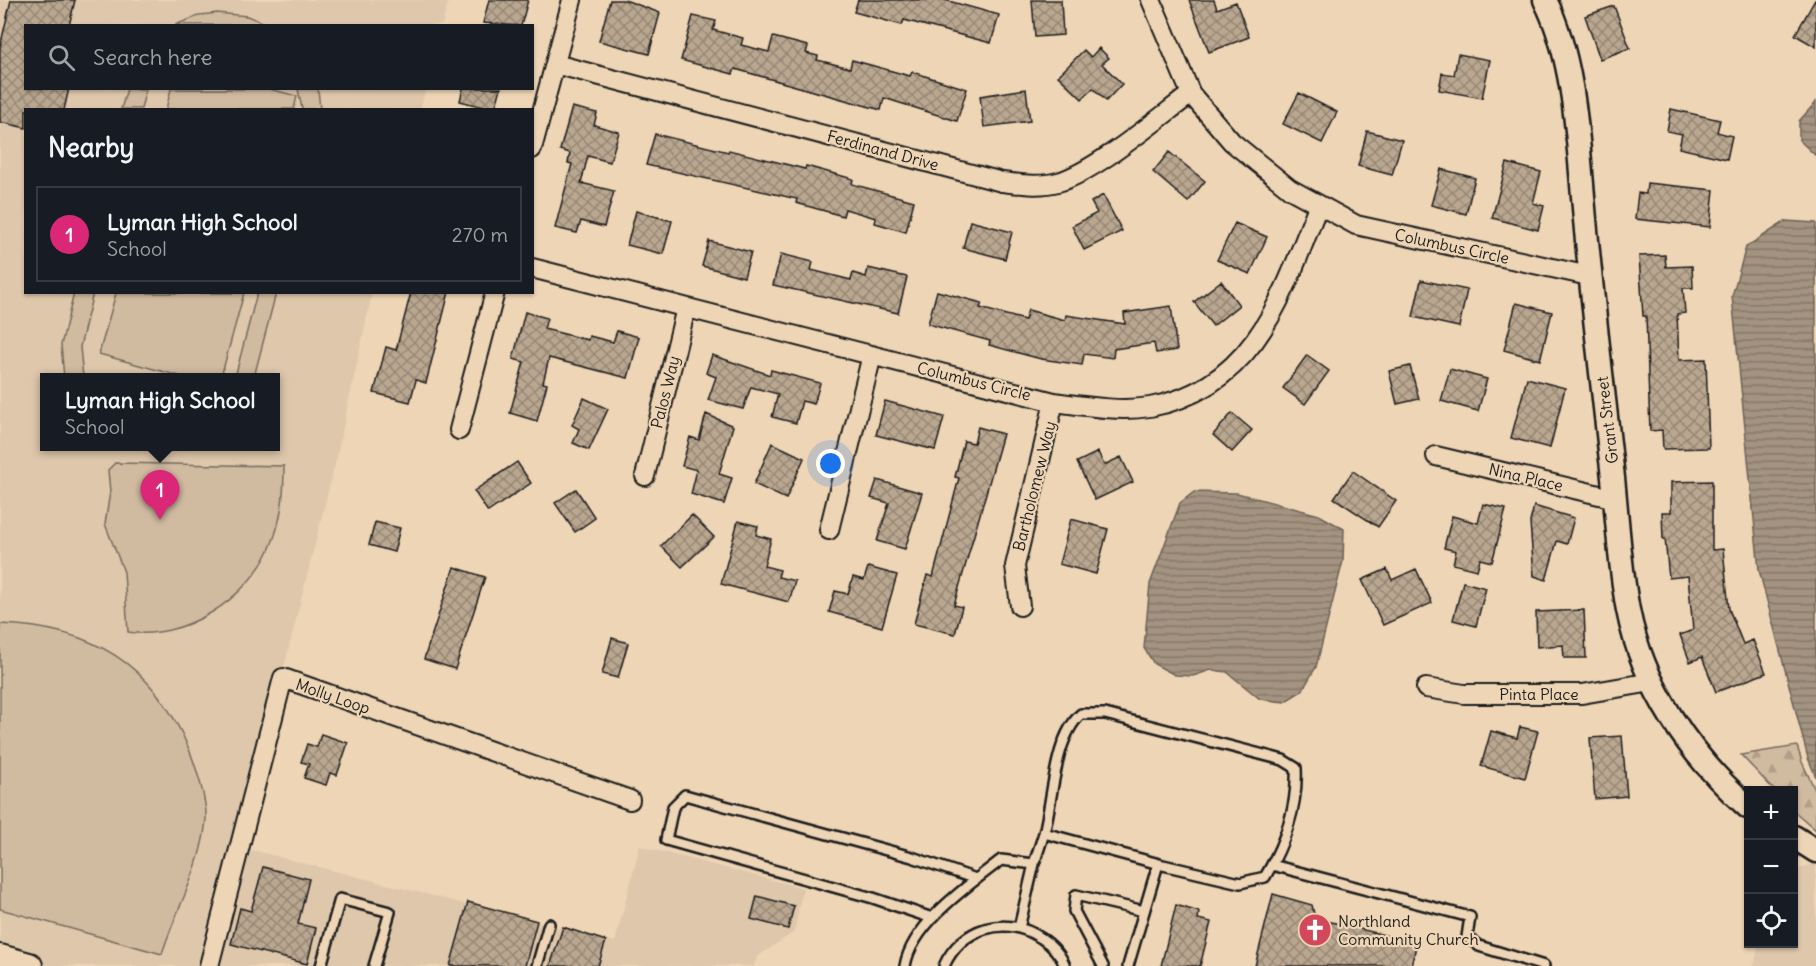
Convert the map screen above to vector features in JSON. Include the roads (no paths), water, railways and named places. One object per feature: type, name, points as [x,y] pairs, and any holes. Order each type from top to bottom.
[{"type":"main road","points":[[0,958],[29,966]]},
{"type":"street","points":[[534,142],[572,0]]},
{"type":"street","name":"Columbus Circle","points":[[1151,0],[1191,94],[1232,142],[1264,170],[1318,206],[1356,225],[1589,276]]},
{"type":"street","name":"Grant Street","points":[[1545,0],[1555,20],[1569,82],[1579,152],[1589,276],[1628,610],[1652,682],[1680,731],[1707,767],[1744,802]]},
{"type":"street","name":"Ferdinand Drive","points":[[555,64],[1002,182],[1028,185],[1058,182],[1087,169],[1191,94]]},
{"type":"street","name":"Columbus Circle","points":[[534,269],[1054,402],[1099,408],[1149,407],[1180,399],[1211,382],[1242,357],[1266,328],[1284,292],[1318,206]]},
{"type":"street","points":[[459,430],[494,294]]},
{"type":"street","name":"Palos Way","points":[[645,476],[686,308]]},
{"type":"street","points":[[829,530],[872,356]]},
{"type":"street","name":"Bartholomew Way","points":[[1020,606],[1015,566],[1054,402]]},
{"type":"street","name":"Nina Place","points":[[1436,456],[1616,499]]},
{"type":"street","name":"Molly Loop","points":[[209,966],[283,678],[630,800]]},
{"type":"street","name":"Pinta Place","points":[[1425,688],[1464,694],[1581,694],[1652,682]]},
{"type":"street","points":[[1798,840],[1816,851]]},
{"type":"lane","points":[[1019,928],[1044,833],[1060,755],[1071,723],[1081,714],[1105,714],[1283,760],[1296,768],[1297,787],[1286,831],[1265,877],[1240,883],[1158,864],[1044,833]]},
{"type":"lane","points":[[932,918],[873,898],[666,840],[673,807],[685,795],[912,857],[976,879]]},
{"type":"lane","points":[[905,966],[910,948],[932,918],[976,879],[1001,860],[1034,864]]},
{"type":"lane","points":[[1128,966],[1158,864]]},
{"type":"lane","points":[[1272,865],[1470,917],[1467,937],[1479,946],[1544,966]]},
{"type":"lane","points":[[1103,966],[1099,953],[1074,911],[1076,895],[1144,911]]},
{"type":"lane","points":[[321,966],[340,898],[390,912],[374,966]]},
{"type":"lane","points":[[537,966],[549,924]]},
{"type":"lane","points":[[944,966],[950,953],[965,937],[986,927],[1008,925],[1030,930],[1050,943],[1065,966]]},
{"type":"place","name":"Lyman High School","points":[[160,520]]},
{"type":"place","name":"Northland Community Church","points":[[1315,930]]}]
